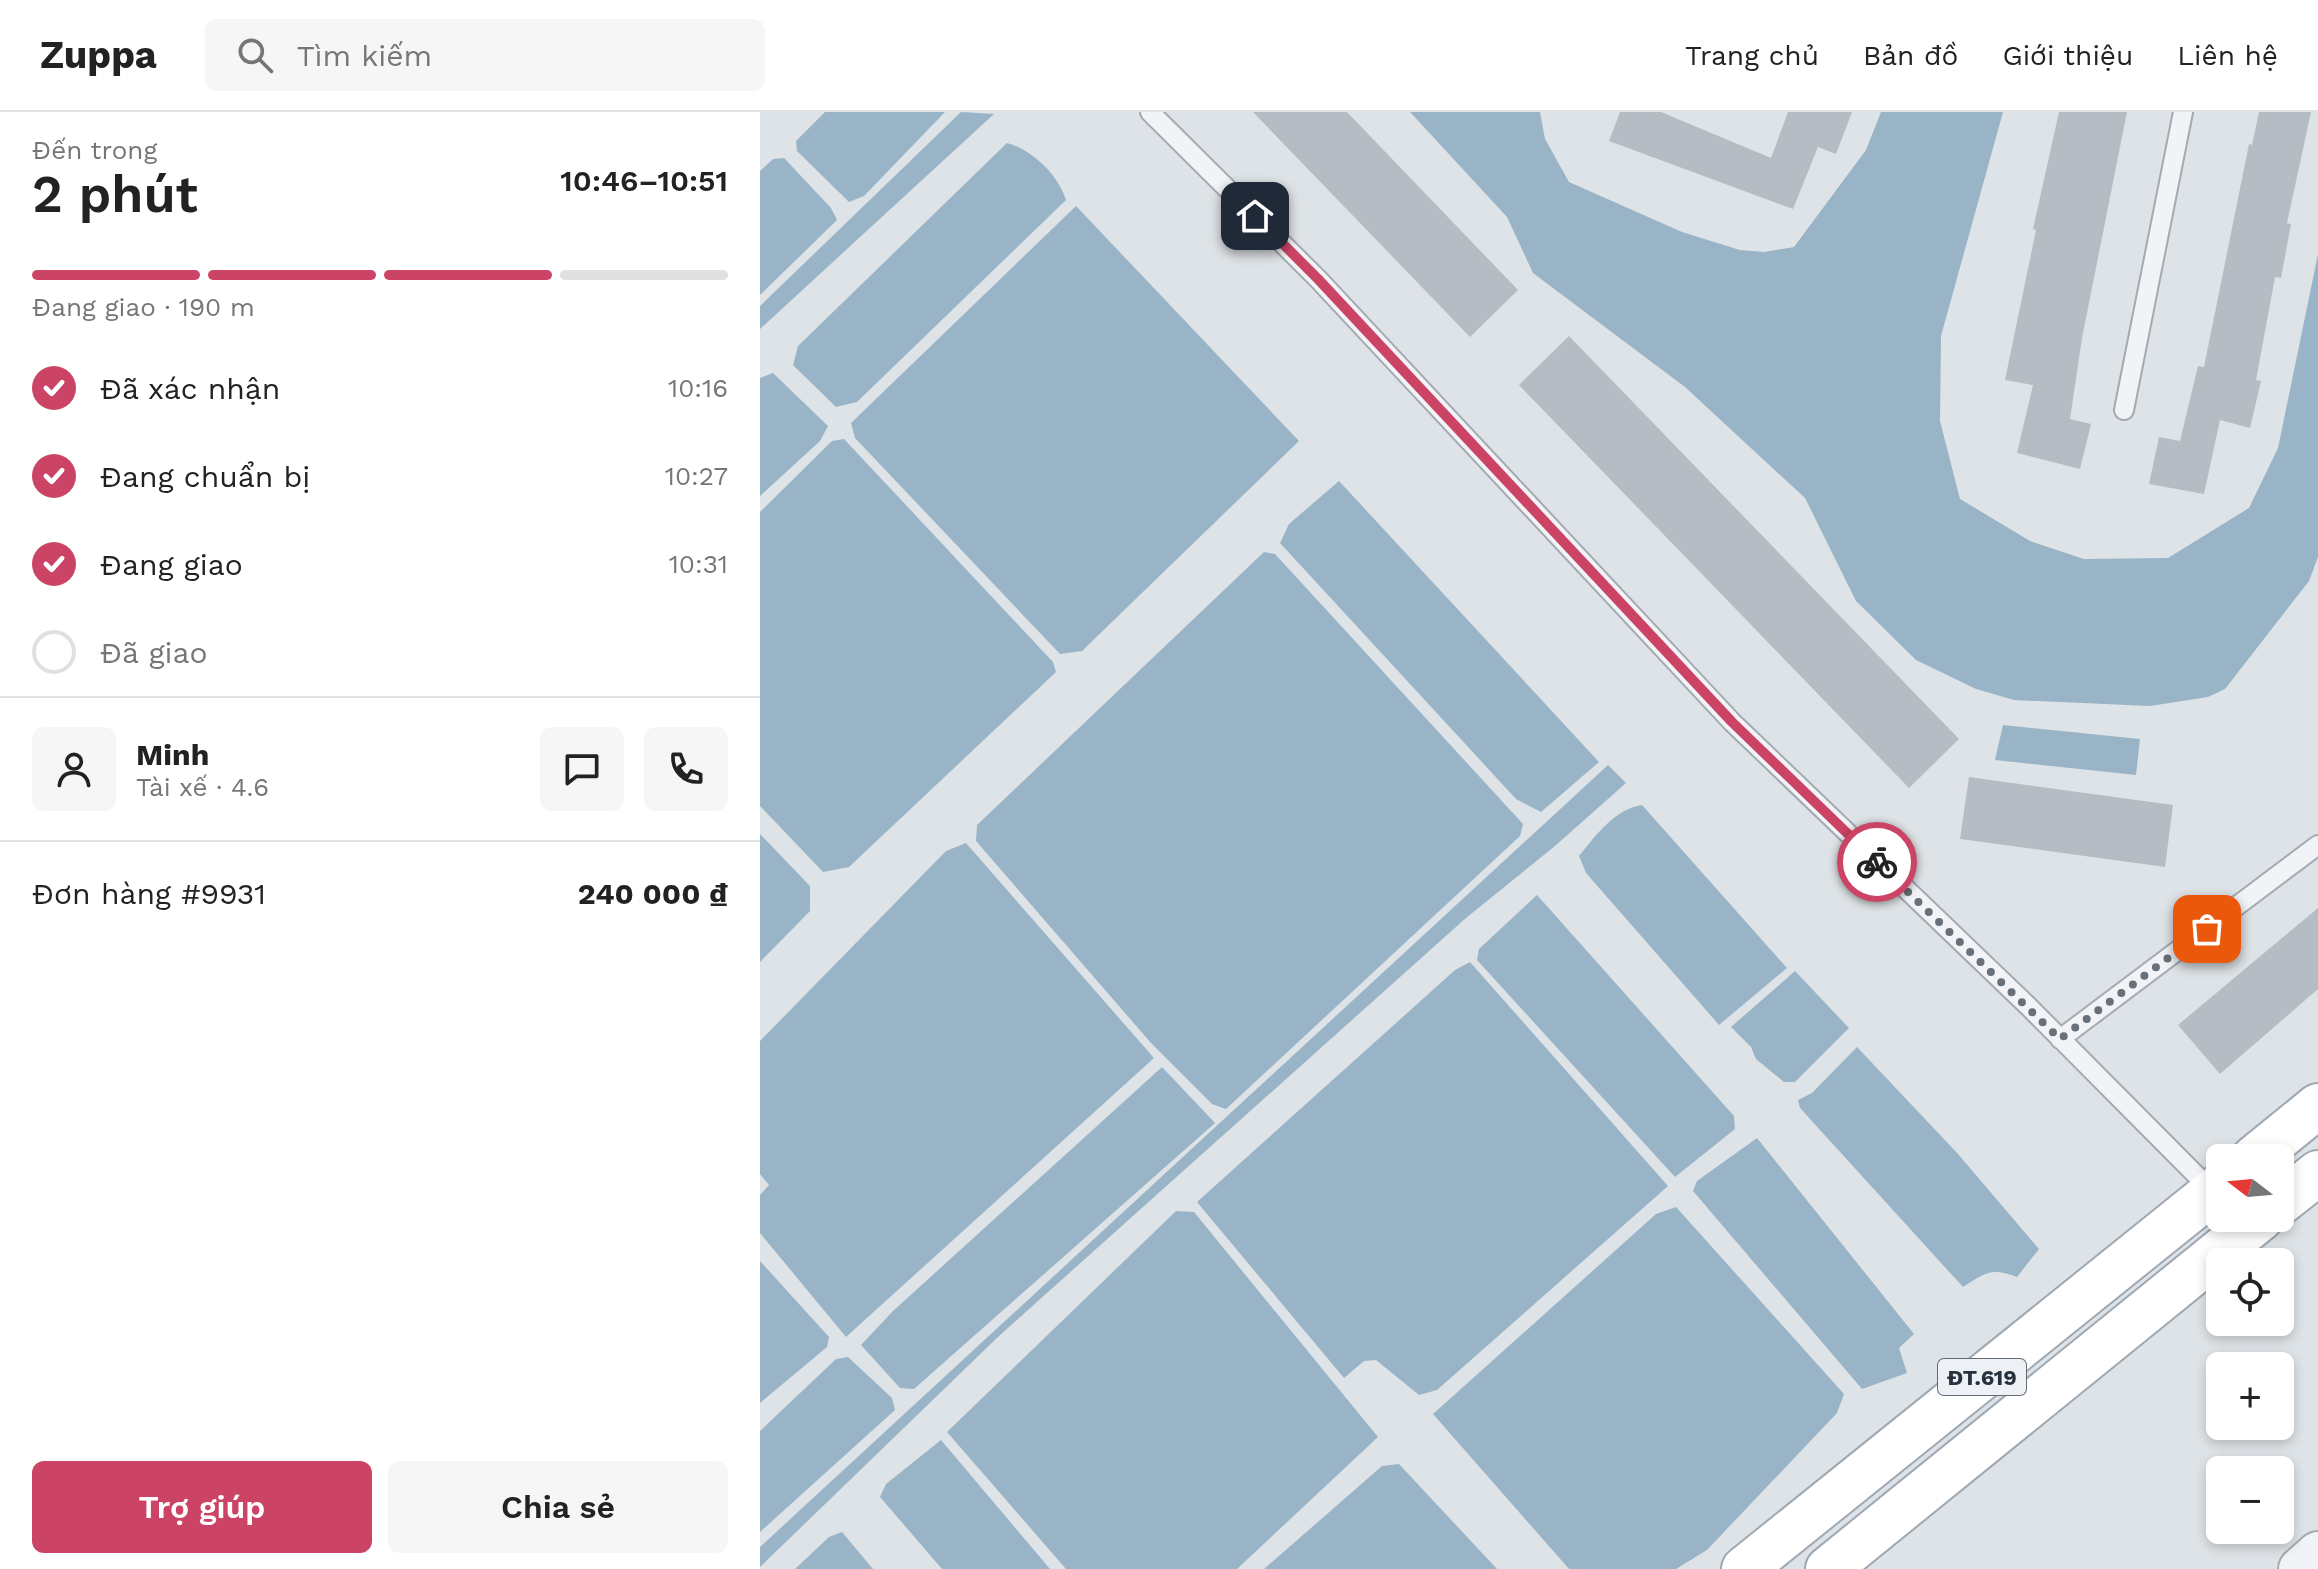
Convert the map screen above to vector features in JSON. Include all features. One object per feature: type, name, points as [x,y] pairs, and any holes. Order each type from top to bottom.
[{"type":"main road","points":[[2271,1144],[2318,1106]]},
{"type":"main road","points":[[2294,1192],[2318,1173]]},
{"type":"main road","name":"ĐT.619","points":[[1744,1569],[2206,1197]]},
{"type":"main road","name":"ĐT.619","points":[[1828,1569],[2244,1232]]},
{"type":"street","points":[[2300,1569],[2318,1553]]},
{"type":"lane","points":[[1150,112],[1318,279],[1732,722],[2206,1179]]},
{"type":"lane","points":[[2124,410],[2183,112]]},
{"type":"lane","points":[[2060,1039],[2318,845]]},
{"type":"water","points":[[825,112],[945,112],[864,196],[849,202],[797,151],[796,141]]},
{"type":"water","points":[[961,112],[994,114],[760,329],[760,306]]},
{"type":"water","points":[[1410,112],[1540,112],[1545,139],[1569,182],[1682,232],[1740,250],[1764,252],[1794,247],[1866,150],[1881,112],[2003,112],[1941,336],[1940,421],[1960,499],[2030,541],[2084,559],[2168,558],[2249,508],[2278,448],[2318,254],[2318,557],[2309,581],[2225,689],[2208,697],[2150,706],[2014,700],[1976,689],[1916,660],[1856,601],[1805,498],[1685,387],[1533,273],[1507,217]]},
{"type":"water","points":[[1007,143],[1035,157],[1051,173],[1066,200],[857,402],[836,407],[793,365],[798,346]]},
{"type":"water","points":[[784,158],[831,208],[837,220],[760,295],[760,171],[773,159]]},
{"type":"water","points":[[1076,206],[1299,441],[1082,651],[1060,654],[855,438],[851,423]]},
{"type":"water","points":[[773,373],[828,426],[820,441],[760,496],[760,378]]},
{"type":"water","points":[[844,439],[1053,662],[1056,672],[849,867],[823,872],[760,806],[760,512],[832,441]]},
{"type":"water","points":[[1339,481],[1599,762],[1541,812],[1516,799],[1280,543],[1289,524]]},
{"type":"water","points":[[1264,552],[1275,554],[1523,824],[1520,836],[1226,1109],[1212,1104],[1151,1043],[976,841],[977,825]]},
{"type":"water","points":[[2003,725],[2140,739],[2136,775],[1995,760]]},
{"type":"water","points":[[1608,765],[1626,783],[1466,918],[1000,1335],[760,1567],[760,1547]]},
{"type":"water","points":[[1642,805],[1787,968],[1719,1025],[1586,873],[1579,856],[1614,818]]},
{"type":"water","points":[[760,834],[810,886],[810,911],[760,962]]},
{"type":"water","points":[[966,843],[1154,1058],[846,1337],[760,1233],[760,1195],[769,1185],[760,1174],[760,1041],[946,851]]},
{"type":"water","points":[[1537,895],[1734,1116],[1735,1129],[1675,1177],[1477,960],[1479,949]]},
{"type":"water","points":[[1470,962],[1668,1186],[1437,1390],[1419,1395],[1376,1360],[1364,1361],[1344,1378],[1197,1202],[1455,970]]},
{"type":"water","points":[[1795,971],[1849,1028],[1795,1082],[1784,1082],[1756,1059],[1751,1047],[1731,1027]]},
{"type":"water","points":[[1857,1047],[1958,1154],[2039,1249],[2017,1277],[2001,1272],[1988,1273],[1963,1287],[1800,1108],[1798,1100],[1812,1093]]},
{"type":"water","points":[[1162,1067],[1215,1123],[914,1389],[900,1388],[861,1345],[893,1311]]},
{"type":"water","points":[[1757,1138],[1914,1334],[1899,1348],[1907,1373],[1862,1389],[1693,1191],[1697,1181]]},
{"type":"water","points":[[1676,1207],[1844,1394],[1837,1413],[1707,1550],[1676,1569],[1569,1569],[1433,1414],[1656,1214]]},
{"type":"water","points":[[1176,1211],[1194,1212],[1378,1437],[1237,1569],[1066,1569],[947,1432]]},
{"type":"water","points":[[760,1261],[829,1337],[827,1347],[760,1403]]},
{"type":"water","points":[[848,1357],[892,1398],[895,1410],[760,1532],[760,1431],[836,1359]]},
{"type":"water","points":[[941,1440],[1050,1569],[942,1569],[880,1497],[886,1484]]},
{"type":"water","points":[[1399,1464],[1497,1569],[1264,1569],[1382,1466]]},
{"type":"water","points":[[842,1532],[873,1569],[795,1569],[829,1537]]},
{"type":"building","points":[[1253,112],[1347,112],[1518,290],[1470,337]]},
{"type":"building","points":[[1620,112],[1661,112],[1771,158],[1788,112],[1852,112],[1836,154],[1818,147],[1793,209],[1609,141]]},
{"type":"building","points":[[2059,112],[2127,112],[2082,338],[2070,419],[2091,424],[2080,469],[2017,453],[2033,385],[2005,380]]},
{"type":"building","points":[[2259,112],[2311,112],[2287,223],[2291,224],[2281,278],[2275,277],[2256,380],[2261,381],[2250,428],[2220,420],[2204,494],[2149,484],[2159,437],[2180,441],[2198,366],[2204,367],[2249,144],[2252,145]]},
{"type":"building","points":[[1569,336],[1959,739],[1909,788],[1519,385]]},
{"type":"building","points":[[1969,777],[2173,805],[2165,867],[1960,839]]},
{"type":"building","points":[[2318,908],[2318,989],[2220,1074],[2178,1025]]},
{"type":"way so far","points":[[1877,862],[2060,1039],[2207,929]]},
{"type":"route","points":[[1255,216],[1318,279],[1732,722],[1877,862]]}]
